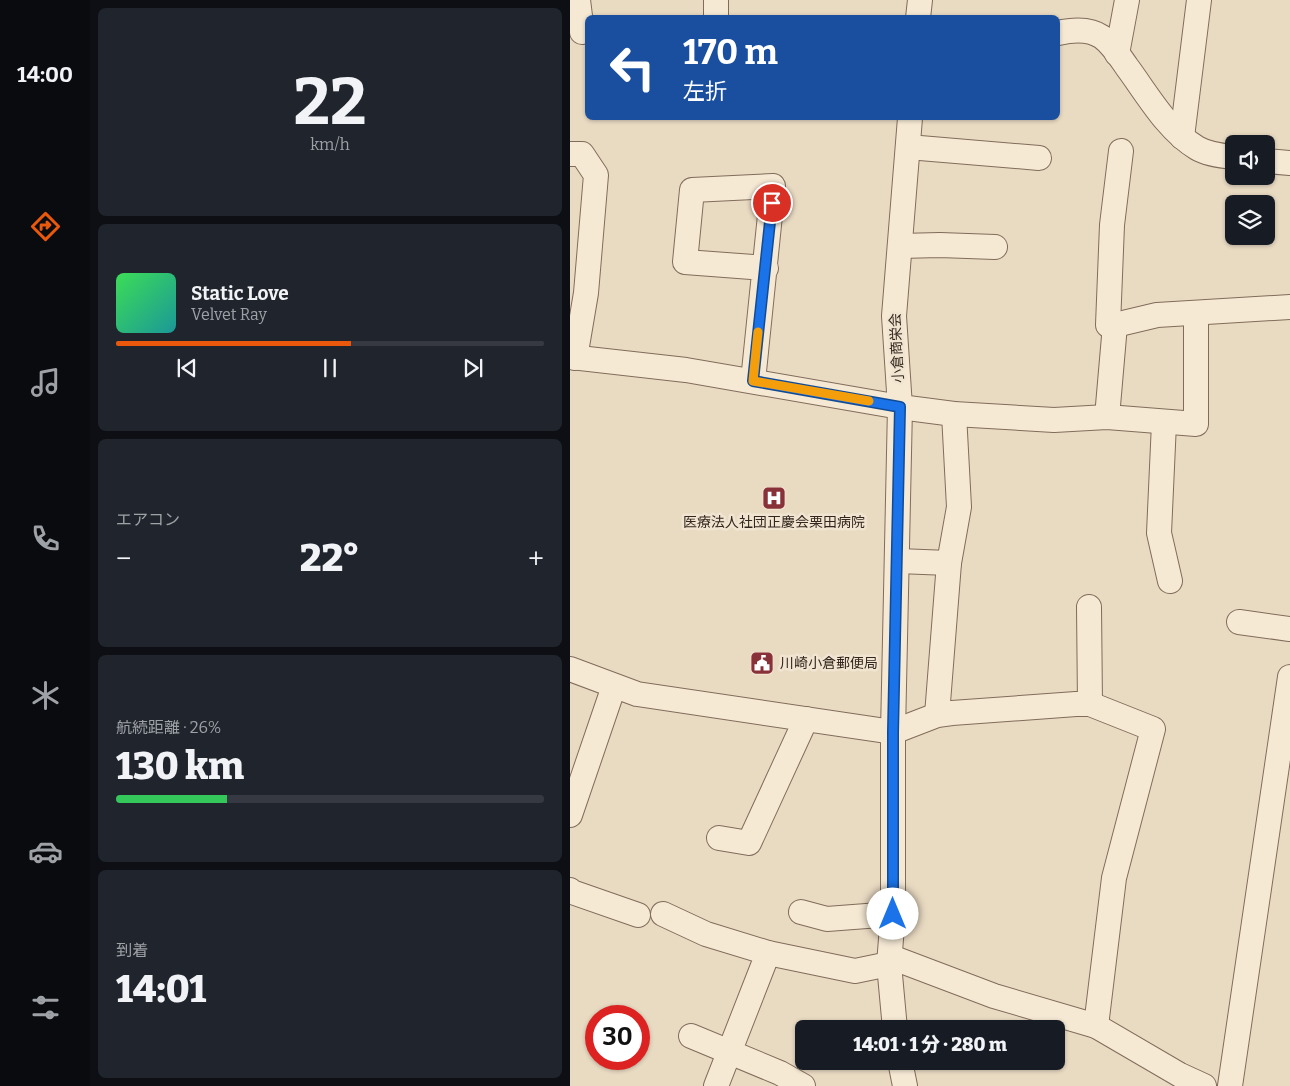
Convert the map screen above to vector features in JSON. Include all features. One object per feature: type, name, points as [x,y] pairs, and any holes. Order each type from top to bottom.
[{"type":"street","points":[[578,0],[580,32]]},
{"type":"street","points":[[716,0],[716,15]]},
{"type":"street","points":[[918,15],[920,0]]},
{"type":"street","points":[[1117,54],[1127,0]]},
{"type":"street","points":[[1182,137],[1199,0]]},
{"type":"street","points":[[1060,33],[1077,29],[1101,36],[1117,54],[1166,120],[1182,137],[1198,149],[1225,156]]},
{"type":"street","name":"小倉商栄会","points":[[894,1020],[890,960],[893,914],[893,732],[900,407],[894,316],[910,120]]},
{"type":"street","points":[[908,147],[1038,158]]},
{"type":"street","points":[[1121,151],[1112,225],[1108,325],[1157,315],[1290,307]]},
{"type":"street","points":[[570,154],[582,154],[596,175],[586,293],[573,358],[686,370],[900,407],[954,414],[1054,420],[1107,417],[1164,423],[1196,424],[1196,313]]},
{"type":"street","points":[[1275,162],[1290,163]]},
{"type":"street","points":[[753,381],[766,268],[773,186],[692,190],[685,262],[766,268]]},
{"type":"street","points":[[900,246],[995,247]]},
{"type":"street","points":[[1107,417],[1115,325]]},
{"type":"street","points":[[937,715],[950,564],[959,507],[954,414]]},
{"type":"street","points":[[1164,423],[1159,533],[1170,581]]},
{"type":"street","points":[[898,561],[950,564]]},
{"type":"street","points":[[1089,608],[1090,704]]},
{"type":"street","points":[[1239,622],[1290,629]]},
{"type":"street","points":[[570,669],[637,694],[893,732],[937,715],[1067,704],[1090,704],[1153,729],[1114,878],[1096,1026]]},
{"type":"street","points":[[1230,1086],[1290,676]]},
{"type":"street","points":[[570,815],[614,686]]},
{"type":"street","points":[[719,838],[749,843],[806,719]]},
{"type":"street","points":[[570,890],[638,915]]},
{"type":"street","points":[[801,912],[827,919],[893,914]]},
{"type":"street","points":[[663,914],[706,934],[768,953],[855,971],[890,960],[994,996],[1096,1026],[1180,1075],[1204,1086]]},
{"type":"street","points":[[716,1086],[768,953]]},
{"type":"street","points":[[691,1036],[780,1073],[803,1086]]},
{"type":"street","points":[[902,1070],[905,1086]]},
{"type":"slow traffic","points":[[758,332],[753,381],[869,401]]},
{"type":"place","name":"医療法人社団正慶会栗田病院","points":[[774,498]]},
{"type":"place","name":"川崎小倉郵便局","points":[[762,663]]},
{"type":"route","points":[[772,203],[753,381],[900,407],[893,732],[893,914]]}]
